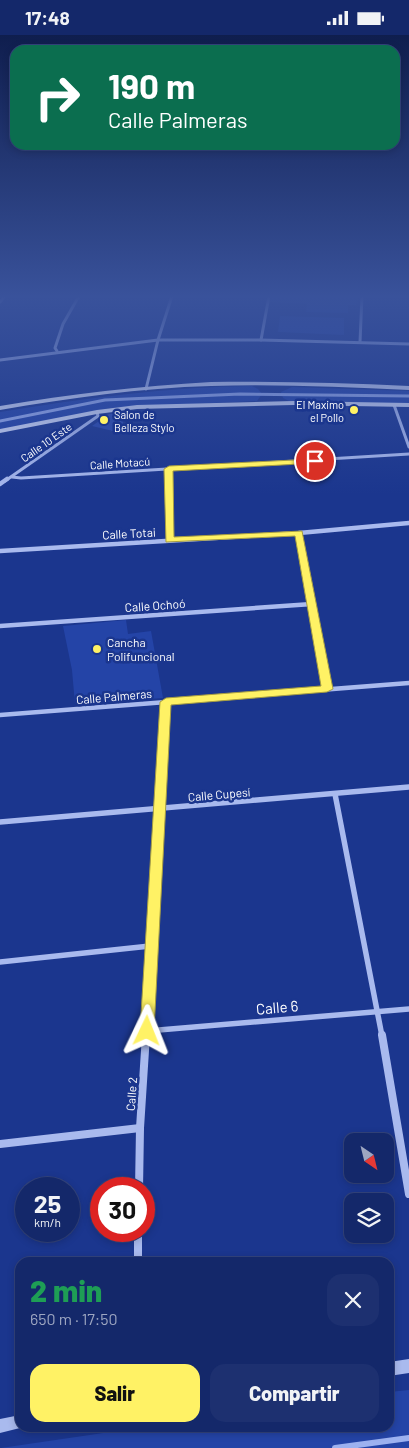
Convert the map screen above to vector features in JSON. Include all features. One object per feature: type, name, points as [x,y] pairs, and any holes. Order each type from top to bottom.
[{"type":"main road","points":[[256,385],[269,393],[258,403]]},
{"type":"main road","points":[[0,408],[146,389],[256,385],[409,388]]},
{"type":"main road","points":[[291,402],[280,391],[296,385],[332,385]]},
{"type":"main road","points":[[0,431],[96,411],[139,407],[291,402],[409,405]]},
{"type":"street","points":[[146,389],[153,362]]},
{"type":"street","points":[[394,405],[409,447]]},
{"type":"street","name":"Calle 10 Este","points":[[0,484],[98,416],[96,411]]},
{"type":"street","name":"Calle Motacú","points":[[12,477],[21,478],[409,454]]},
{"type":"street","points":[[169,469],[170,541]]},
{"type":"street","name":"Calle Totai","points":[[0,551],[299,533],[409,523]]},
{"type":"street","points":[[299,533],[327,689]]},
{"type":"street","name":"Calle Ochoó","points":[[0,626],[312,604]]},
{"type":"street","name":"Calle Palmeras","points":[[0,715],[409,683]]},
{"type":"street","name":"Calle 2","points":[[139,1177],[140,1127],[147,1031],[150,946],[166,702]]},
{"type":"street","name":"Calle Cupesí","points":[[0,822],[409,787]]},
{"type":"street","points":[[335,794],[378,1012],[409,1194]]},
{"type":"street","points":[[0,961],[150,946]]},
{"type":"street","name":"Calle 6","points":[[147,1031],[409,1009]]},
{"type":"street","points":[[0,1144],[140,1127]]},
{"type":"street","points":[[138,1242],[138,1257]]},
{"type":"street","points":[[394,1368],[409,1366]]},
{"type":"street","points":[[0,1425],[15,1424]]},
{"type":"shaded area","points":[[252,386],[262,394],[257,401],[110,408],[0,430],[0,412],[126,394]]},
{"type":"shaded area","points":[[292,387],[409,391],[409,407],[289,401],[283,398],[281,392]]},
{"type":"shaded area","points":[[126,620],[128,634],[151,631],[163,698],[75,704],[72,670],[63,626]]},
{"type":"shaded area","points":[[409,1390],[409,1448],[1,1448],[110,1432],[394,1432],[394,1392]]},
{"type":"building","points":[[124,413],[123,424],[113,431],[92,426],[109,414]]},
{"type":"waterway","points":[[0,421],[105,400],[240,394],[409,396]]},
{"type":"waterway","points":[[335,1448],[409,1438]]},
{"type":"place","name":"El Maximo el Pollo","points":[[354,410]]},
{"type":"place","name":"Salon de Belleza Stylo","points":[[104,420]]},
{"type":"place","name":"Cancha Polifuncional","points":[[97,649]]},
{"type":"route","points":[[147,1031],[150,946],[166,702],[327,689],[299,533],[170,541],[169,469],[315,461]]}]
